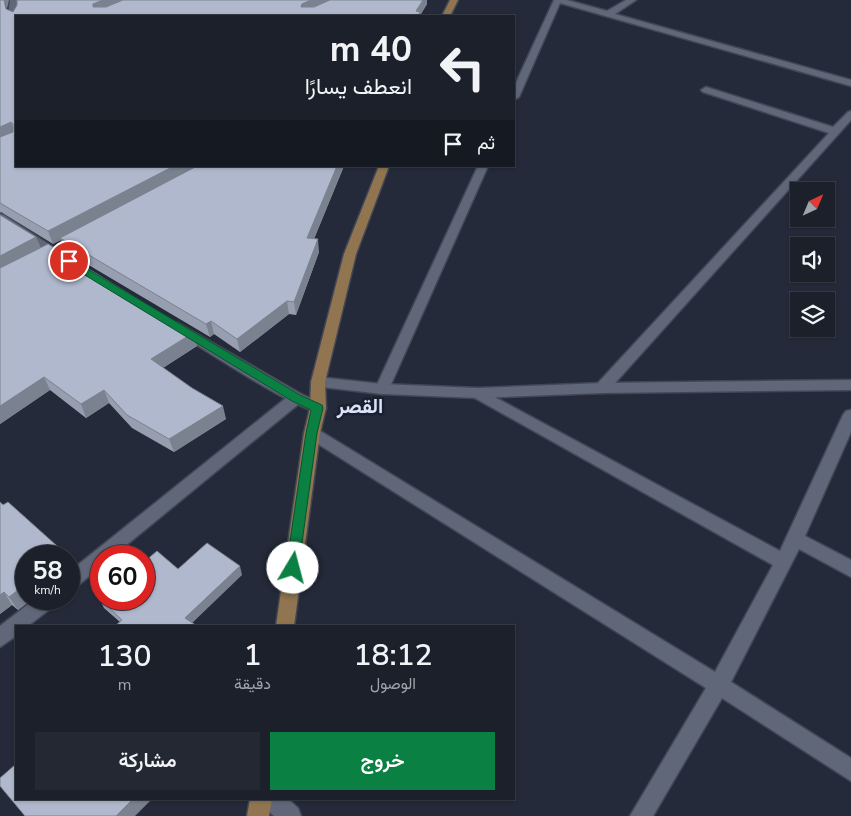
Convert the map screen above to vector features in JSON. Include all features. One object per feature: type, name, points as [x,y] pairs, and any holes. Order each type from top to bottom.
[{"type":"main road","points":[[446,15],[454,0]]},
{"type":"main road","points":[[285,625],[312,433],[318,408],[318,382],[350,254],[384,167]]},
{"type":"main road","points":[[258,816],[261,800]]},
{"type":"street","points":[[14,0],[13,10],[15,16]]},
{"type":"street","points":[[515,95],[558,0],[851,83]]},
{"type":"street","points":[[608,14],[632,0]]},
{"type":"street","points":[[706,90],[834,132]]},
{"type":"street","points":[[602,388],[851,114]]},
{"type":"street","points":[[382,389],[483,167]]},
{"type":"street","points":[[0,217],[69,261]]},
{"type":"street","points":[[26,265],[86,233]]},
{"type":"street","points":[[170,322],[296,398],[318,408]]},
{"type":"street","points":[[318,382],[382,389],[478,394],[602,388],[851,385]]},
{"type":"street","points":[[478,394],[784,562]]},
{"type":"street","points":[[80,573],[296,398]]},
{"type":"street","points":[[641,816],[718,685],[784,562],[851,415]]},
{"type":"street","points":[[312,433],[718,685],[851,770]]},
{"type":"street","points":[[795,539],[851,569]]},
{"type":"street","points":[[16,625],[34,610]]},
{"type":"street","points":[[0,638],[15,626]]},
{"type":"street","points":[[273,800],[290,816]]},
{"type":"building","points":[[0,0],[4,0],[6,9],[13,12],[17,5],[17,0],[103,0],[93,4],[93,7],[106,7],[123,0],[311,0],[302,4],[301,7],[314,7],[330,0],[423,0],[416,11],[420,12],[418,15],[15,15],[15,167],[172,167],[48,231],[0,203],[0,137],[13,132],[13,124],[11,122],[0,127]]},
{"type":"building","points":[[195,167],[337,167],[307,238],[318,239],[294,302],[287,301],[237,339],[211,321],[206,324],[60,238]]},
{"type":"building","points":[[0,215],[36,237],[0,256]]},
{"type":"building","points":[[48,244],[193,333],[151,359],[192,388],[223,406],[169,439],[127,415],[104,390],[81,404],[44,377],[0,406],[0,268]]},
{"type":"building","points":[[0,502],[3,505],[8,502],[56,545],[15,545],[15,592],[9,597],[4,592],[0,595]]},
{"type":"building","points":[[207,543],[240,566],[185,618],[196,625],[116,625],[122,620],[112,610],[155,610],[155,553],[157,551],[178,569]]},
{"type":"building","points":[[15,765],[15,800],[132,800],[116,816],[25,816],[0,786],[0,778]]},
{"type":"district","name":"القصر","points":[[360,406]]},
{"type":"route","points":[[69,261],[296,398],[318,408],[312,433],[293,568]]}]
